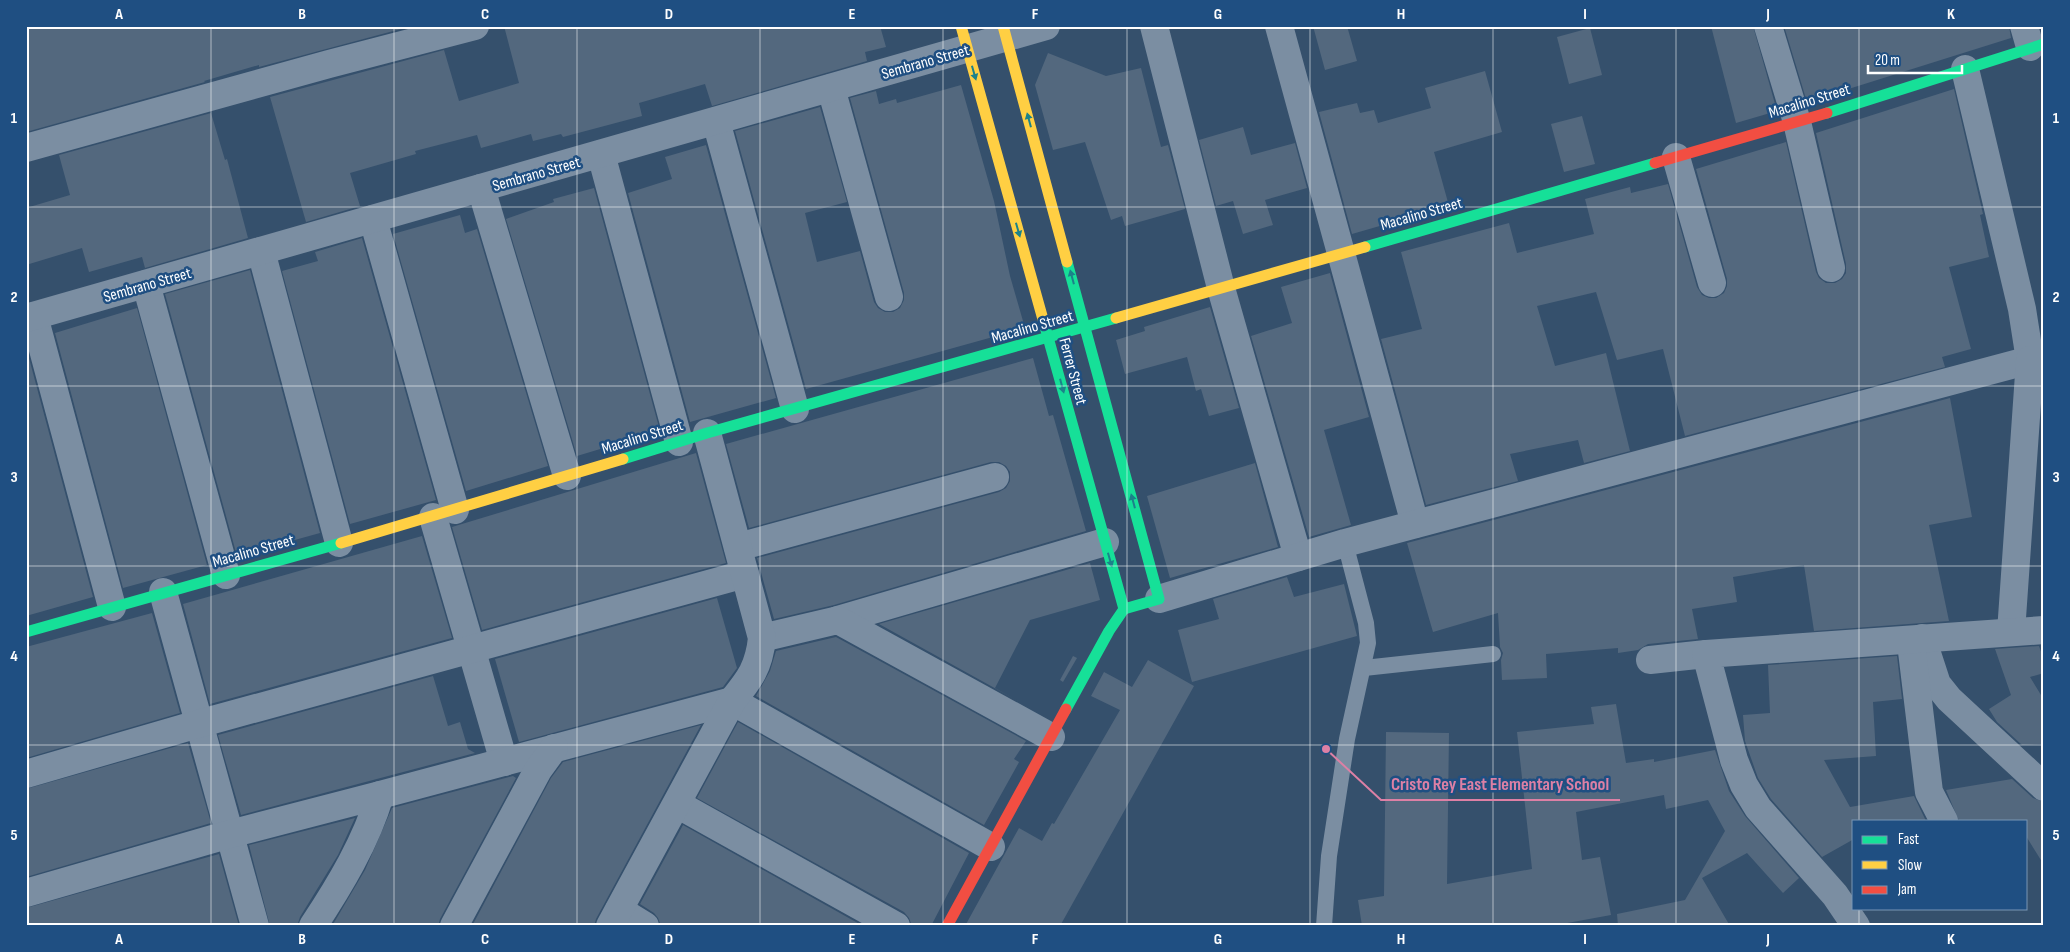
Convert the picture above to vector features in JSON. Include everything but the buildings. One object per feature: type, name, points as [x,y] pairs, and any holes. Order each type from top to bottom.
[{"type":"street","points":[[26,148],[320,66],[475,26]]},
{"type":"street","name":"Sembrano Street","points":[[30,317],[831,88],[965,38],[1046,26]]},
{"type":"street","points":[[1154,26],[1221,288],[1298,557]]},
{"type":"street","points":[[1279,26],[1415,524]]},
{"type":"street","points":[[1768,26],[1796,122],[1831,268]]},
{"type":"street","name":"Ferrer Street","points":[[1005,32],[1159,599]]},
{"type":"street","name":"Ferrer Street","points":[[965,38],[1124,609]]},
{"type":"street","name":"Macalino Street","points":[[26,632],[444,513],[707,433],[1048,338],[1796,122],[1965,70],[2033,39]]},
{"type":"street","points":[[1965,70],[2022,309],[2037,360],[2011,632]]},
{"type":"street","points":[[831,88],[888,297]]},
{"type":"street","points":[[716,121],[795,409]]},
{"type":"street","points":[[601,154],[679,442]]},
{"type":"street","points":[[1676,157],[1712,283]]},
{"type":"street","points":[[481,188],[567,476]]},
{"type":"street","points":[[373,219],[444,513],[471,651],[504,762]]},
{"type":"street","points":[[261,251],[339,543]]},
{"type":"street","points":[[146,284],[226,574]]},
{"type":"street","points":[[30,317],[112,607]]},
{"type":"street","points":[[947,926],[1109,631],[1124,609],[1345,543],[2037,360]]},
{"type":"street","points":[[645,926],[615,918],[732,701],[754,672],[760,659],[762,638],[707,433]]},
{"type":"street","points":[[738,547],[995,477]]},
{"type":"street","points":[[762,638],[838,620],[1105,542]]},
{"type":"street","points":[[26,774],[198,724],[471,651],[745,574]]},
{"type":"street","points":[[163,592],[255,926]]},
{"type":"street","points":[[838,620],[1051,737]]},
{"type":"street","points":[[1650,660],[1706,654],[2044,630]]},
{"type":"street","points":[[1916,639],[1937,684],[1949,699],[2044,787]]},
{"type":"street","points":[[1916,639],[1929,792],[1943,820]]},
{"type":"street","points":[[1706,654],[1734,760],[1744,785],[1758,808],[1835,895],[1856,926]]},
{"type":"street","points":[[26,893],[230,834],[732,701],[991,848]]},
{"type":"street","points":[[454,926],[538,770],[554,748]]},
{"type":"street","points":[[313,926],[336,892],[357,850],[380,795]]},
{"type":"street","points":[[677,804],[896,926]]},
{"type":"lane","points":[[1324,926],[1329,856],[1348,739],[1368,643],[1366,623],[1345,543]]},
{"type":"lane","points":[[1364,668],[1493,654]]},
{"type":"traffic: fast","points":[[1827,113],[2044,44]]},
{"type":"traffic: fast","points":[[1365,247],[1655,163]]},
{"type":"traffic: fast","points":[[1066,709],[1109,631],[1124,609],[1159,599],[1067,262]]},
{"type":"traffic: fast","points":[[623,459],[707,433],[1116,318]]},
{"type":"traffic: fast","points":[[1044,323],[1124,609]]},
{"type":"traffic: fast","points":[[26,632],[341,543]]},
{"type":"traffic: slow","points":[[961,26],[1044,323]]},
{"type":"traffic: slow","points":[[1003,26],[1067,262]]},
{"type":"traffic: slow","points":[[1116,318],[1365,247]]},
{"type":"traffic: slow","points":[[341,543],[623,459]]},
{"type":"traffic: jam","points":[[1655,163],[1827,113]]},
{"type":"traffic: jam","points":[[947,926],[1066,709]]},
{"type":"place","name":"Cristo Rey East Elementary School","points":[[1326,749]]}]
